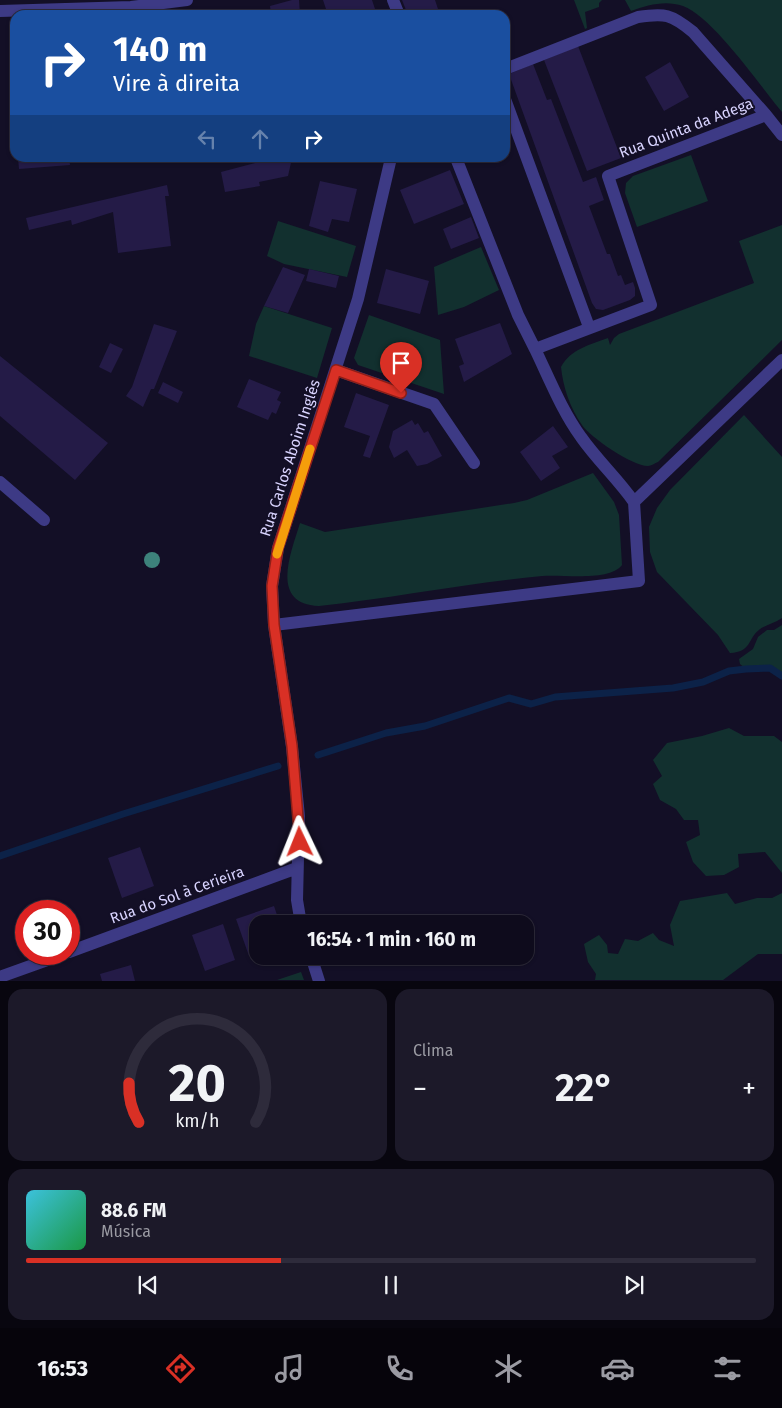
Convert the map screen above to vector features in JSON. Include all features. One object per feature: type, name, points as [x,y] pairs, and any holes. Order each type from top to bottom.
[{"type":"street","points":[[33,10],[131,7],[187,0]]},
{"type":"street","name":"Rua Quinta da Adega","points":[[510,67],[638,17],[661,13],[680,22],[693,32],[782,135]]},
{"type":"street","points":[[510,113],[588,327]]},
{"type":"street","name":"Rua Quinta da Adega","points":[[535,349],[588,327],[651,305],[608,176],[766,115]]},
{"type":"street","name":"Rua Carlos Aboim Inglês","points":[[300,915],[297,900],[299,816],[293,755],[274,625],[272,586],[278,548],[358,299],[390,162]]},
{"type":"street","points":[[274,625],[639,581],[634,502],[620,482],[581,437],[560,401],[518,314],[458,162]]},
{"type":"street","points":[[634,502],[782,360]]},
{"type":"street","points":[[336,370],[434,404],[474,463]]},
{"type":"street","points":[[0,482],[44,520]]},
{"type":"street","name":"Rua do Sol à Cerieira","points":[[80,948],[297,868]]},
{"type":"street","points":[[0,977],[33,965]]},
{"type":"street","points":[[314,965],[319,980]]},
{"type":"green space","points":[[574,0],[602,0],[599,3],[599,7],[585,12],[587,28],[585,29]]},
{"type":"green space","points":[[625,0],[782,0],[782,112],[722,38],[695,13],[683,6],[670,3],[650,5],[631,11]]},
{"type":"green space","points":[[691,155],[708,201],[637,227],[625,193],[626,183],[633,176]]},
{"type":"green space","points":[[278,221],[356,246],[347,277],[284,264],[267,256]]},
{"type":"green space","points":[[782,225],[782,340],[658,462],[652,465],[641,465],[622,456],[586,430],[574,412],[565,390],[561,367],[565,361],[575,352],[587,346],[608,338],[610,345],[619,334],[754,283],[739,241]]},
{"type":"green space","points":[[481,247],[499,290],[464,307],[438,315],[434,267]]},
{"type":"green space","points":[[264,306],[332,328],[317,378],[249,356],[256,324]]},
{"type":"green space","points":[[369,315],[440,340],[444,394],[358,365],[354,358]]},
{"type":"green space","points":[[744,415],[782,457],[782,618],[760,629],[746,648],[730,653],[718,635],[657,572],[650,552],[649,527],[657,508],[670,490]]},
{"type":"green space","points":[[593,473],[614,502],[619,515],[622,565],[607,574],[514,579],[319,606],[303,603],[294,596],[289,587],[287,575],[289,562],[300,523],[325,532],[514,503],[527,500]]},
{"type":"green space","points":[[782,625],[782,676],[770,668],[746,669],[740,664],[739,659],[753,649],[758,637],[767,630],[774,630]]},
{"type":"green space","points":[[729,728],[744,736],[774,736],[782,742],[782,873],[765,852],[738,854],[739,867],[724,875],[706,876],[693,862],[686,842],[700,835],[698,820],[684,820],[676,809],[660,800],[653,784],[662,776],[653,760],[667,743]]},
{"type":"green space","points":[[727,893],[735,904],[757,898],[772,898],[782,893],[782,954],[758,954],[723,980],[595,980],[596,974],[588,962],[584,944],[599,935],[607,945],[608,953],[618,954],[625,939],[638,941],[653,933],[659,940],[674,946],[670,925],[680,901]]},
{"type":"green space","points":[[301,972],[304,980],[277,980]]},
{"type":"building","points":[[299,0],[300,10],[271,10],[270,6]]},
{"type":"building","points":[[323,0],[372,0],[375,10],[326,10]]},
{"type":"building","points":[[402,0],[435,0],[438,10],[406,10]]},
{"type":"building","points":[[578,46],[621,158],[587,171],[544,60]]},
{"type":"building","points":[[670,62],[689,97],[664,111],[645,77]]},
{"type":"building","points":[[533,64],[547,100],[551,99],[583,182],[596,177],[604,200],[589,206],[607,254],[610,254],[618,276],[621,275],[625,285],[633,282],[635,296],[630,300],[603,310],[596,309],[592,303],[510,74]]},
{"type":"building","points":[[18,162],[70,162],[70,165],[19,169]]},
{"type":"building","points":[[259,162],[291,162],[288,176],[259,182],[260,186],[225,192],[221,172]]},
{"type":"building","points":[[450,170],[464,204],[414,224],[400,190]]},
{"type":"building","points":[[320,181],[357,189],[349,222],[332,219],[328,232],[309,226]]},
{"type":"building","points":[[167,185],[169,196],[165,196],[171,246],[118,253],[113,212],[72,225],[71,220],[29,230],[26,218]]},
{"type":"building","points":[[471,217],[479,238],[451,249],[443,229]]},
{"type":"building","points":[[283,267],[305,275],[288,313],[264,306]]},
{"type":"building","points":[[309,269],[339,276],[336,288],[306,281]]},
{"type":"building","points":[[386,269],[429,281],[420,314],[377,303]]},
{"type":"building","points":[[500,323],[512,354],[464,382],[459,366],[464,364],[455,339]]},
{"type":"building","points":[[154,324],[177,331],[154,389],[151,389],[143,407],[126,396],[132,387]]},
{"type":"building","points":[[110,343],[123,349],[111,373],[99,367]]},
{"type":"building","points":[[0,356],[108,443],[75,480],[0,416]]},
{"type":"building","points":[[249,379],[281,392],[277,400],[281,402],[276,414],[272,412],[268,420],[237,407]]},
{"type":"building","points":[[163,382],[183,392],[178,403],[158,393]]},
{"type":"building","points":[[356,393],[389,405],[370,458],[363,456],[370,436],[344,427]]},
{"type":"building","points":[[412,420],[415,425],[418,423],[424,433],[428,431],[442,456],[427,464],[417,466],[407,450],[394,458],[389,447],[393,431]]},
{"type":"building","points":[[553,426],[568,447],[552,456],[560,468],[541,481],[520,452]]},
{"type":"building","points":[[140,847],[154,886],[122,898],[108,858]]},
{"type":"building","points":[[274,906],[277,915],[249,915],[249,956],[236,919]]},
{"type":"building","points":[[223,924],[235,960],[205,971],[192,935]]},
{"type":"building","points":[[131,965],[135,981],[102,981],[100,974]]},
{"type":"waterway","points":[[318,755],[386,733],[425,726],[509,698],[531,704],[555,697],[673,688],[703,682],[729,671],[746,669],[770,668],[782,676]]},
{"type":"waterway","points":[[0,856],[123,814],[278,766]]},
{"type":"slow traffic","points":[[277,554],[310,449]]},
{"type":"route","points":[[300,842],[292,746],[274,625],[272,586],[278,548],[336,370],[401,393]]}]
